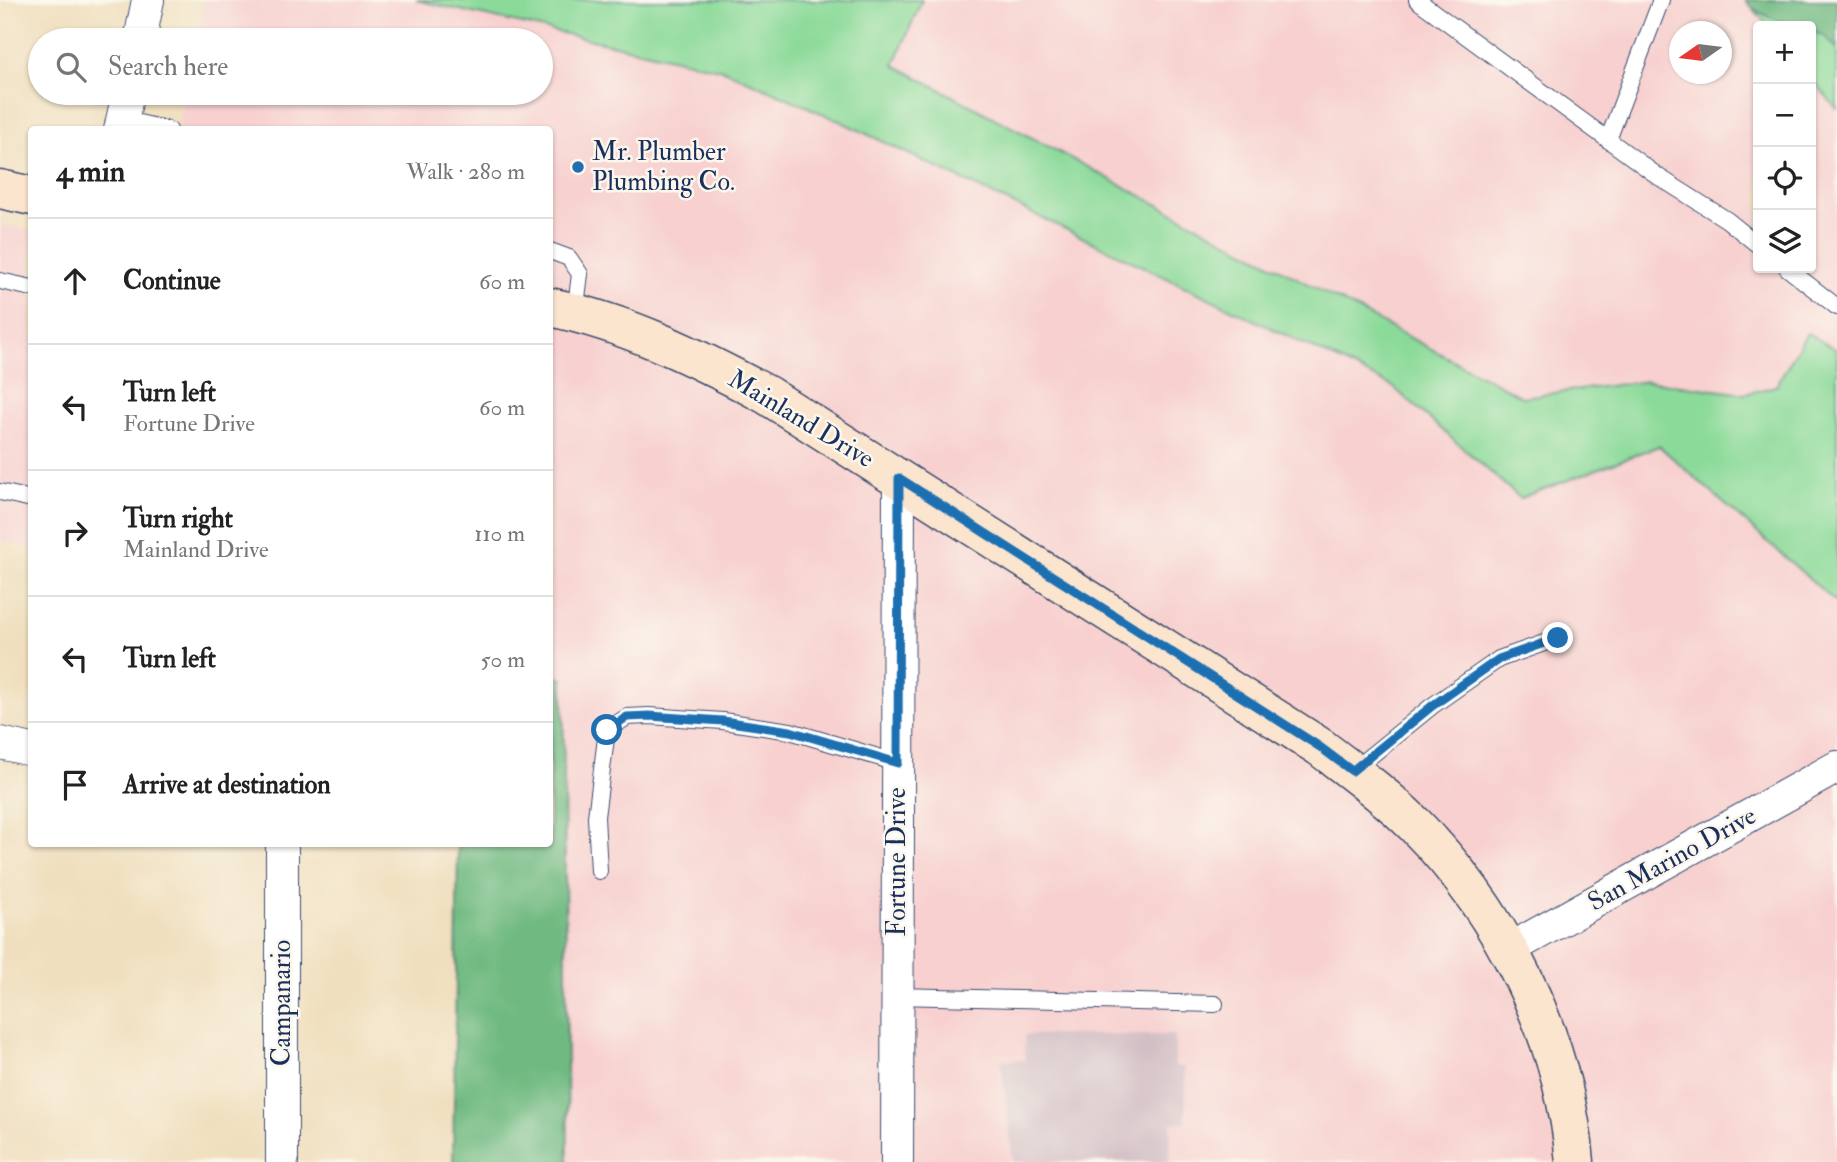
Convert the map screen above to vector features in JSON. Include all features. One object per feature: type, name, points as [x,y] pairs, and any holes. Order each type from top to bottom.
[{"type":"main road","points":[[0,189],[28,195]]},
{"type":"main road","name":"Mainland Drive","points":[[556,309],[629,330],[700,359],[767,395],[1320,747],[1352,771],[1415,825],[1448,862],[1497,930],[1523,978],[1546,1035],[1563,1094],[1575,1162]]},
{"type":"street","points":[[142,28],[148,0]]},
{"type":"street","name":"Fortune Drive","points":[[897,1162],[899,478]]},
{"type":"street","points":[[0,743],[28,749]]},
{"type":"street","name":"San Marino Drive","points":[[1508,950],[1837,767]]},
{"type":"street","name":"Campanario","points":[[282,847],[282,1162]]},
{"type":"lane","points":[[1417,0],[1608,140],[1753,242]]},
{"type":"lane","points":[[1608,140],[1661,0]]},
{"type":"lane","points":[[123,114],[158,126]]},
{"type":"lane","points":[[553,252],[569,258],[580,274],[556,309]]},
{"type":"lane","points":[[1793,273],[1837,307]]},
{"type":"lane","points":[[0,281],[28,287]]},
{"type":"lane","points":[[0,492],[28,498]]},
{"type":"lane","points":[[1352,771],[1432,706],[1499,659],[1558,638]]},
{"type":"lane","points":[[599,870],[596,817],[607,730],[627,717],[723,721],[790,731],[898,763]]},
{"type":"lane","points":[[897,996],[1215,1004]]},
{"type":"shaded area","points":[[205,0],[1837,0],[1837,1162],[559,1162],[563,679],[553,675],[553,126],[179,126],[183,105],[553,105],[553,28],[199,28]]},
{"type":"shaded area","points":[[0,224],[28,230],[28,546],[0,540]]},
{"type":"shaded area","points":[[1024,1035],[1175,1035],[1175,1066],[1185,1067],[1186,1122],[1171,1123],[1170,1162],[1013,1162],[1001,1060],[1025,1060]]},
{"type":"green space","points":[[416,0],[922,0],[894,65],[1522,397],[1648,381],[1745,394],[1776,386],[1807,333],[1837,350],[1837,603],[1659,446],[1520,498],[1392,386],[844,123],[724,70],[553,31],[553,28],[539,28]]},
{"type":"green space","points":[[1745,0],[1837,0],[1837,49],[1825,36],[1816,33],[1816,21],[1783,21],[1751,6]]},
{"type":"green space","points":[[1755,11],[1784,21],[1764,21]]},
{"type":"green space","points":[[1816,33],[1825,36],[1837,49],[1837,109],[1816,84]]},
{"type":"green space","points":[[553,676],[563,679],[568,1162],[453,1162],[458,847],[553,847]]},
{"type":"place","name":"Mr. Plumber Plumbing Co.","points":[[578,167]]},
{"type":"route","points":[[607,730],[627,717],[723,721],[790,731],[845,750],[898,763],[899,478],[1320,747],[1352,771],[1432,706],[1499,659],[1558,638]]}]
